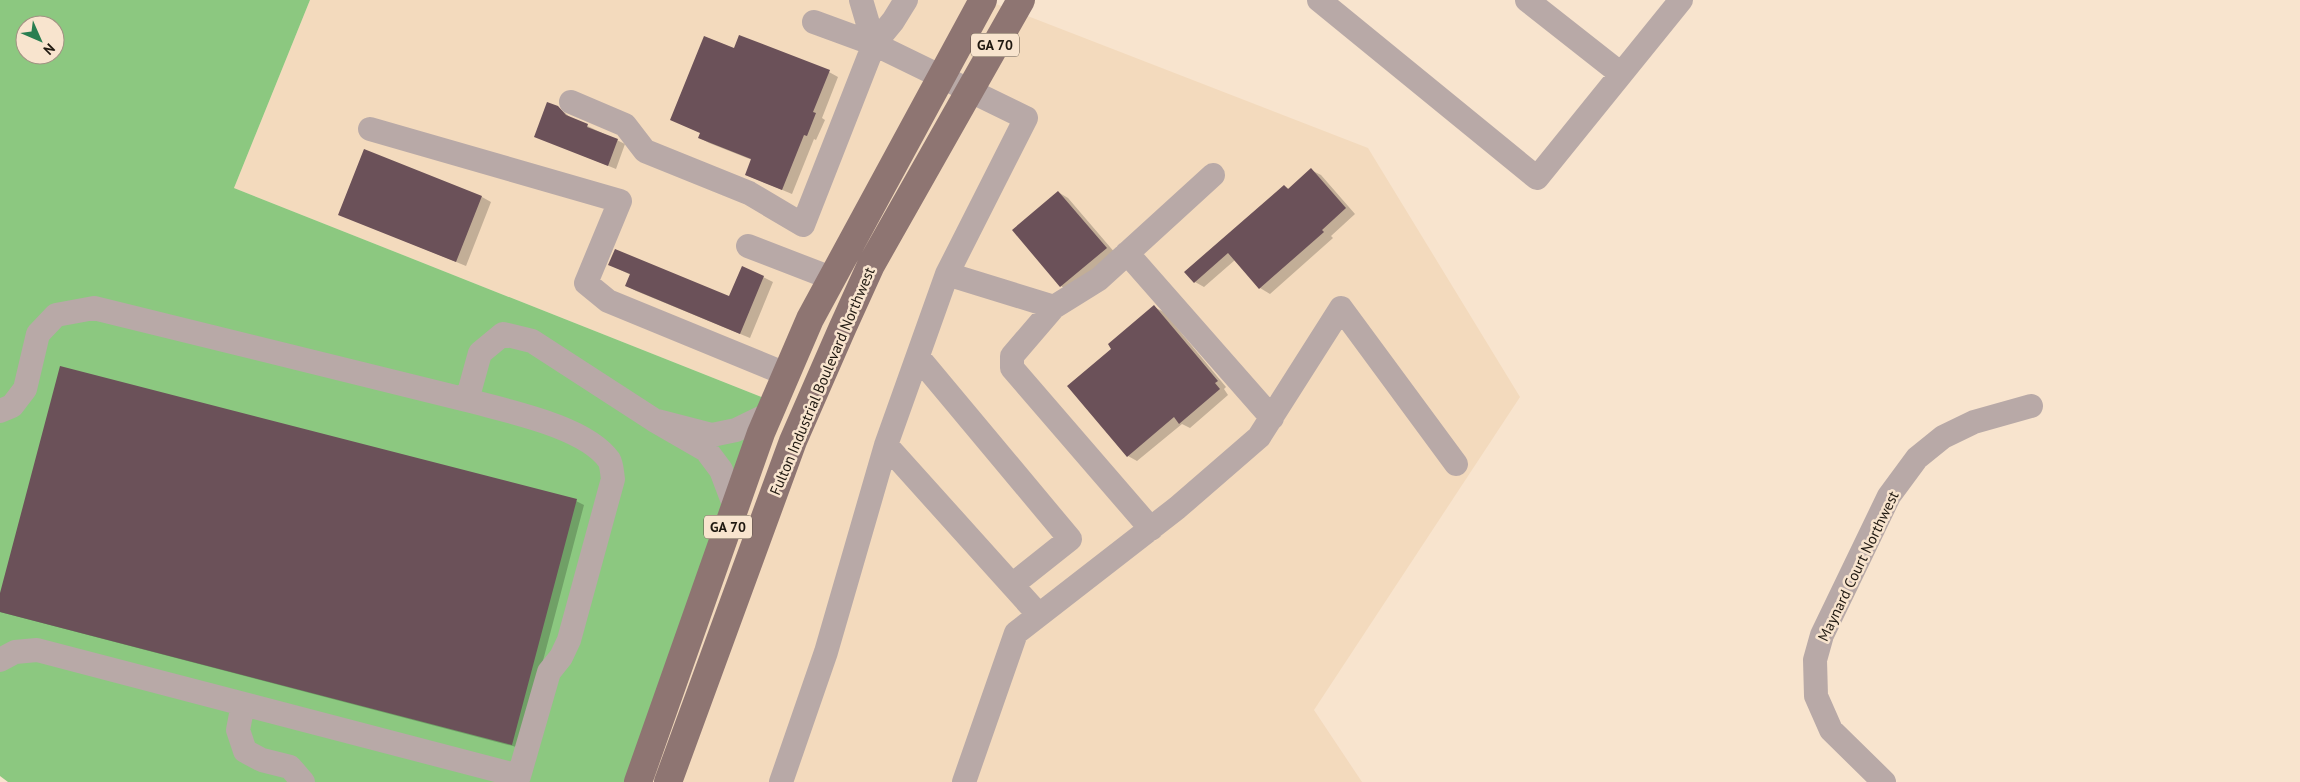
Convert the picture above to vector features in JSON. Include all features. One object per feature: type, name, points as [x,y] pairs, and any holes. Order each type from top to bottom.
[{"type":"main road","name":"Fulton Industrial Boulevard Northwest","points":[[638,782],[769,414],[810,319],[983,0]]},
{"type":"main road","name":"Fulton Industrial Boulevard Northwest","points":[[668,782],[790,450],[871,265],[1021,0]]},
{"type":"street","points":[[861,0],[874,44]]},
{"type":"street","points":[[571,102],[625,125],[645,151],[749,193],[803,225],[874,44],[893,21],[906,0]]},
{"type":"street","points":[[1527,0],[1621,74]]},
{"type":"street","points":[[1325,2],[1537,178],[1681,0]]},
{"type":"street","points":[[781,782],[826,652],[886,446],[948,274],[1026,118],[874,44],[814,22]]},
{"type":"street","points":[[370,129],[620,201],[586,283],[608,300],[786,374]]},
{"type":"street","points":[[1151,529],[1012,368],[1012,356],[1054,307],[1099,279],[1213,175]]},
{"type":"street","points":[[748,246],[832,278]]},
{"type":"street","points":[[1127,253],[1272,418]]},
{"type":"street","points":[[948,274],[1054,307]]},
{"type":"street","points":[[0,411],[12,406],[25,389],[38,334],[56,314],[94,308],[467,400],[548,422],[594,445],[610,462],[613,479],[569,640],[561,657],[549,672],[519,776],[37,650],[15,652],[0,660]]},
{"type":"street","points":[[964,782],[1016,633],[1151,529],[1259,437],[1341,308],[1456,464]]},
{"type":"street","points":[[467,400],[480,352],[503,334],[532,341],[654,420],[706,450],[721,470],[735,507]]},
{"type":"street","points":[[918,357],[1070,539],[1012,584]]},
{"type":"street","name":"Maynard Court Northwest","points":[[1884,782],[1831,730],[1816,696],[1814,660],[1822,635],[1889,496],[1917,458],[1943,437],[1974,422],[2031,406]]},
{"type":"street","points":[[654,420],[712,435],[736,430],[769,414]]},
{"type":"street","points":[[886,446],[1039,615]]},
{"type":"street","points":[[243,704],[238,730],[245,750],[262,760],[290,767],[303,782]]},
{"type":"shaded area","points":[[310,0],[986,0],[1368,148],[1520,397],[1314,710],[1362,782],[638,782],[784,406],[234,188]]},
{"type":"green space","points":[[0,0],[310,0],[234,188],[784,406],[638,782],[8,782],[0,776]]},
{"type":"building","points":[[739,35],[830,70],[813,112],[816,113],[807,136],[804,135],[782,190],[745,175],[751,159],[698,138],[700,133],[670,120],[704,36],[734,48]]},
{"type":"building","points":[[547,102],[558,106],[566,115],[588,124],[587,127],[618,139],[608,166],[534,137]]},
{"type":"building","points":[[364,149],[482,196],[456,262],[338,215]]},
{"type":"building","points":[[1311,168],[1346,208],[1322,230],[1324,232],[1259,289],[1228,253],[1194,283],[1184,272],[1284,185],[1288,189]]},
{"type":"building","points":[[1058,191],[1107,248],[1060,287],[1012,230]]},
{"type":"building","points":[[615,249],[729,296],[742,266],[764,276],[740,334],[625,286],[630,274],[608,265]]},
{"type":"building","points":[[1154,305],[1218,381],[1215,383],[1220,389],[1179,424],[1174,417],[1127,457],[1067,386],[1111,349],[1108,344]]},
{"type":"building","points":[[60,366],[577,499],[512,745],[0,612],[0,593]]}]
